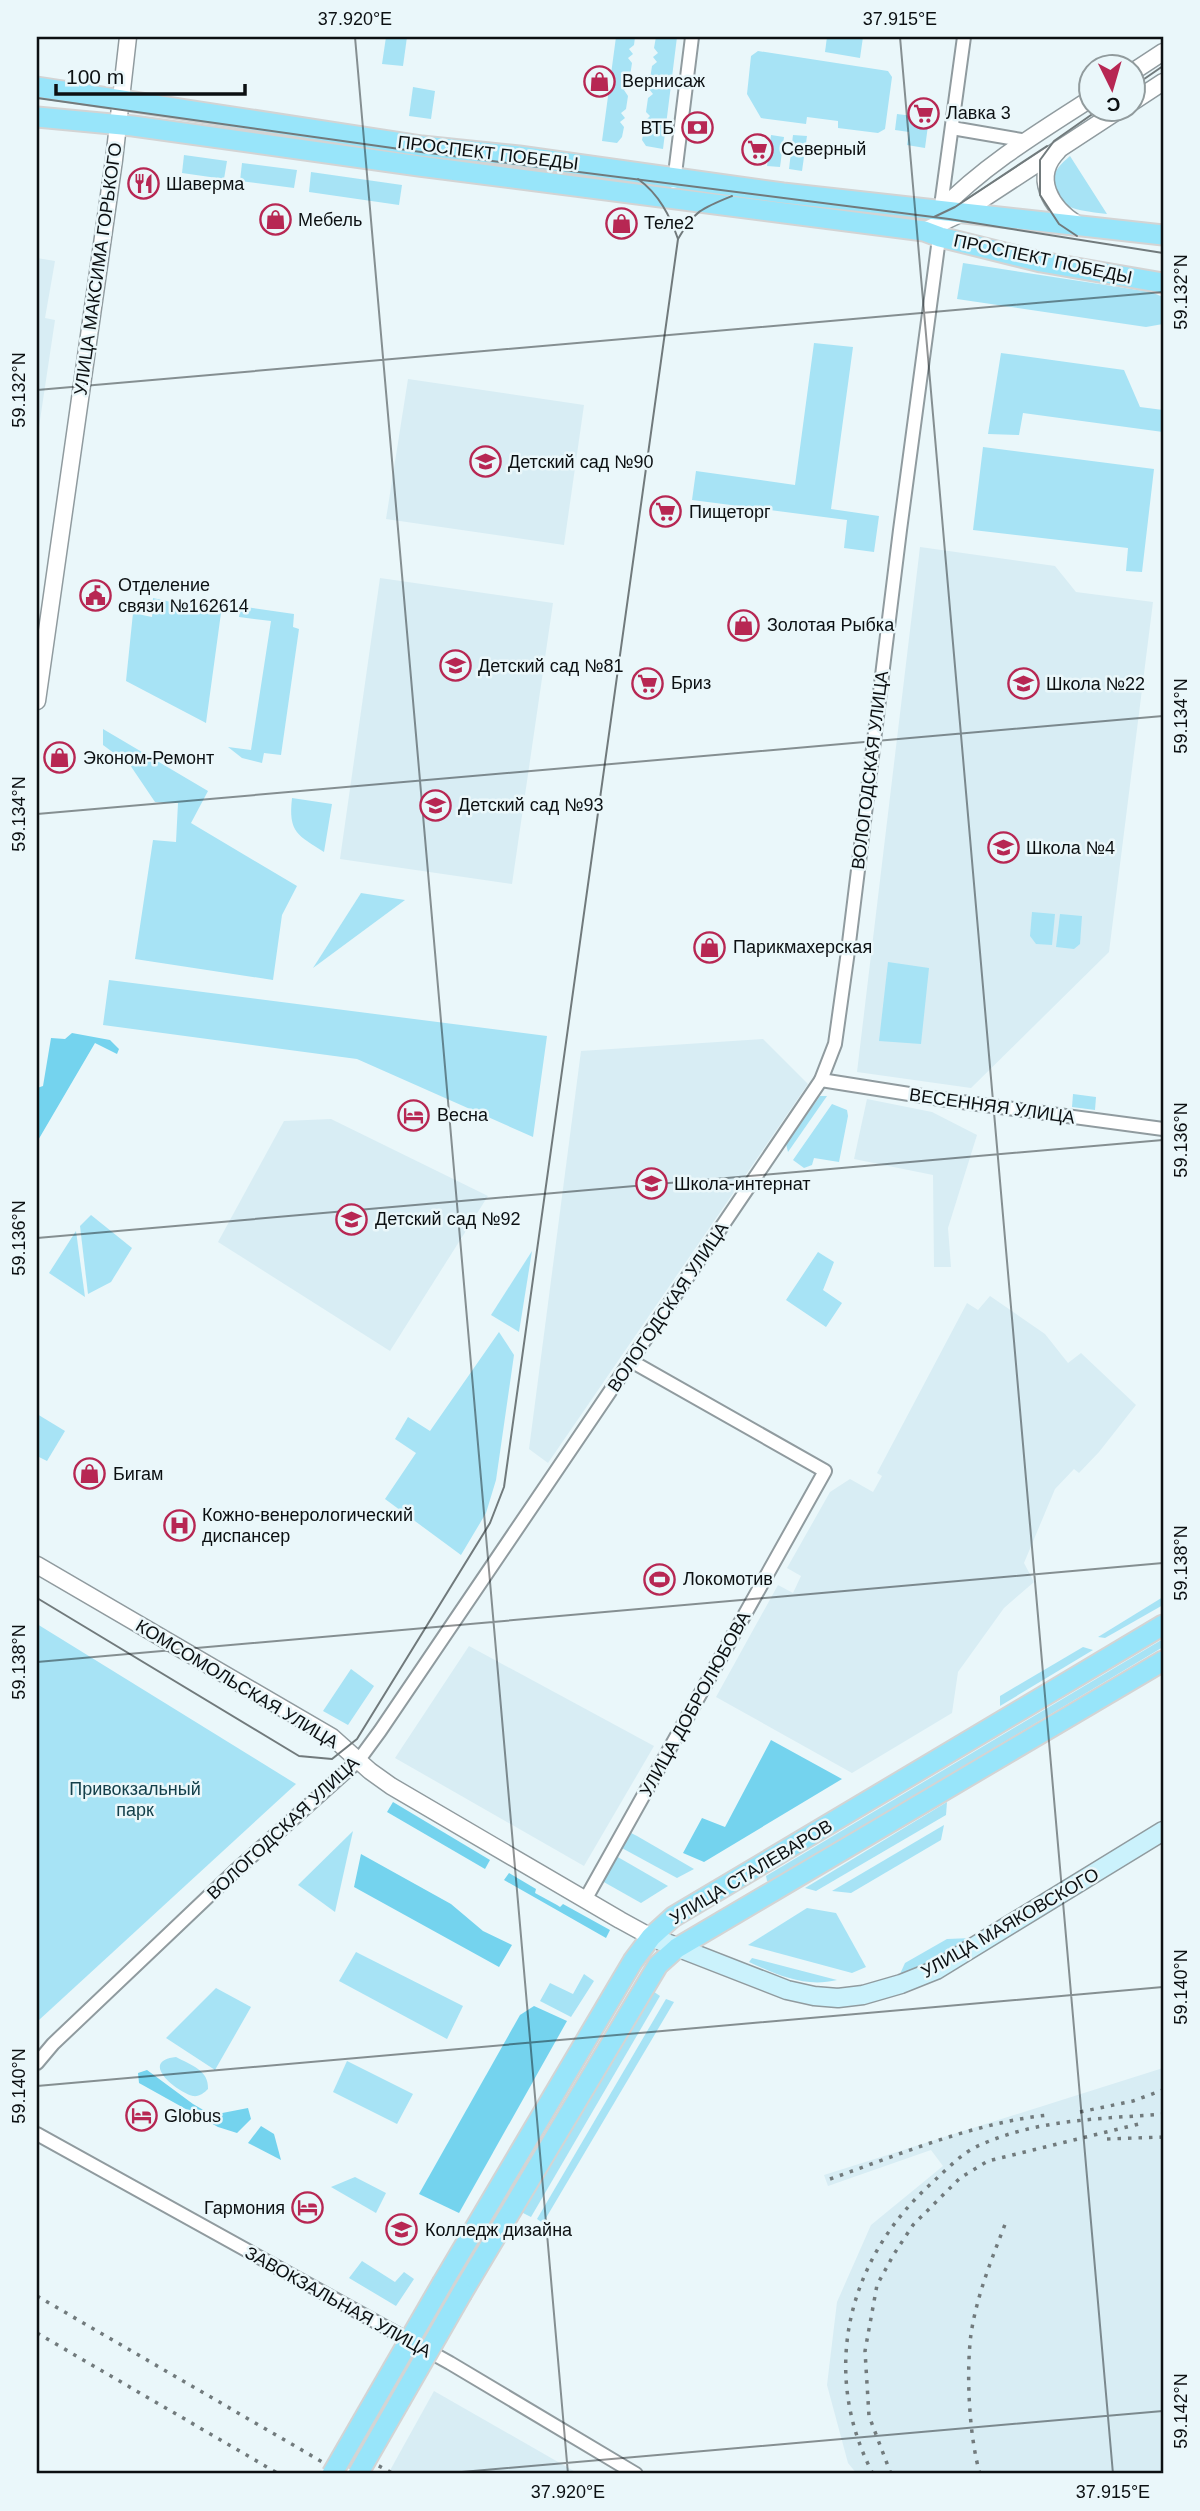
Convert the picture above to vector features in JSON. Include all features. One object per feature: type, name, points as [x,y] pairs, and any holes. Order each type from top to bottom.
[{"type":"main road","name":"ПРОСПЕКТ ПОБЕДЫ","points":[[37,87],[422,146],[519,156],[675,178],[941,223],[1000,252],[1041,262],[1163,282]]},
{"type":"main road","name":"ПРОСПЕКТ ПОБЕДЫ","points":[[37,117],[118,125],[672,198],[941,223],[1010,218],[1163,236]]},
{"type":"main road","points":[[1000,252],[995,244],[994,229],[997,224],[1010,218]]},
{"type":"main road","name":"УЛИЦА СТАЛЕВАРОВ","points":[[332,2474],[633,1961],[651,1937],[673,1917],[1163,1625]]},
{"type":"main road","name":"УЛИЦА СТАЛЕВАРОВ","points":[[358,2474],[462,2293],[658,1965],[677,1948],[1163,1661]]},
{"type":"main road","name":"УЛИЦА МАЯКОВСКОГО","points":[[651,1937],[787,1990],[838,1998],[863,1995],[936,1970],[1163,1831]]},
{"type":"street","name":"УЛИЦА МАКСИМА ГОРЬКОГО","points":[[37,701],[128,37]]},
{"type":"street","points":[[672,198],[692,37]]},
{"type":"street","name":"ВОЛОГОДСКАЯ УЛИЦА","points":[[37,2063],[53,2044],[234,1872],[358,1761],[821,1080],[835,1045],[848,951],[964,37]]},
{"type":"street","points":[[1148,62],[1163,52]]},
{"type":"street","points":[[1148,92],[1163,82]]},
{"type":"street","name":"ПРОСПЕКТ ПОБЕДЫ","points":[[941,223],[957,193],[1078,107]]},
{"type":"street","name":"ПРОСПЕКТ ПОБЕДЫ","points":[[941,223],[1100,122]]},
{"type":"street","points":[[952,128],[1027,141]]},
{"type":"street","points":[[1066,144],[1048,161],[1047,188],[1061,214],[1082,227]]},
{"type":"street","name":"ВЕСЕННЯЯ УЛИЦА","points":[[821,1080],[1163,1129]]},
{"type":"street","name":"УЛИЦА ДОБРОЛЮБОВА","points":[[585,1899],[825,1471],[631,1361]]},
{"type":"street","name":"КОМСОМОЛЬСКАЯ УЛИЦА","points":[[37,1565],[331,1737],[391,1786],[651,1937]]},
{"type":"street","name":"ЗАВОКЗАЛЬНАЯ УЛИЦА","points":[[37,2134],[450,2363],[636,2474]]},
{"type":"shaded area","points":[[37,258],[55,261],[45,318],[55,320],[37,440]]},
{"type":"shaded area","name":"Детский сад №90","points":[[408,379],[584,405],[564,545],[386,519]]},
{"type":"shaded area","name":"Школа №4","points":[[920,547],[1055,566],[1076,592],[1153,602],[1109,952],[971,1088],[857,1072]]},
{"type":"shaded area","points":[[380,578],[553,603],[512,884],[340,859]]},
{"type":"shaded area","points":[[72,1033],[110,1040],[119,1049],[117,1054],[95,1043],[37,1142],[37,1088],[43,1086],[51,1038],[65,1039]]},
{"type":"shaded area","name":"Школа-интернат","points":[[763,1039],[808,1084],[548,1463],[529,1449],[581,1051]]},
{"type":"shaded area","points":[[867,1099],[932,1112],[977,1135],[948,1228],[951,1267],[934,1267],[933,1175],[854,1159]]},
{"type":"shaded area","name":"Детский сад №92","points":[[331,1119],[488,1196],[390,1351],[218,1242],[284,1121]]},
{"type":"shaded area","points":[[990,1296],[1045,1334],[1068,1363],[1081,1353],[1136,1405],[1079,1473],[1074,1469],[1055,1489],[1024,1563],[1034,1582],[1004,1608],[958,1672],[952,1713],[852,1773],[716,1697],[778,1585],[793,1593],[801,1576],[787,1568],[830,1492],[850,1479],[873,1492],[882,1476],[877,1473],[967,1303],[978,1310]]},
{"type":"shaded area","points":[[469,1646],[654,1746],[584,1866],[395,1758]]},
{"type":"shaded area","points":[[771,1740],[842,1779],[704,1862],[683,1853],[702,1818],[725,1827]]},
{"type":"shaded area","points":[[393,1802],[490,1860],[485,1869],[387,1812]]},
{"type":"shaded area","points":[[361,1854],[451,1904],[483,1931],[512,1945],[499,1967],[354,1887]]},
{"type":"shaded area","points":[[509,1873],[536,1889],[535,1893],[560,1907],[563,1904],[610,1930],[606,1938],[504,1880]]},
{"type":"shaded area","points":[[534,2006],[567,2021],[459,2213],[419,2194],[520,2015]]},
{"type":"shaded area","points":[[1163,2068],[1163,2474],[857,2474],[848,2463],[827,2385],[837,2302],[871,2225],[943,2166],[931,2150],[828,2186],[824,2175]]},
{"type":"shaded area","points":[[147,2070],[212,2115],[248,2108],[251,2119],[237,2133],[218,2127],[139,2083],[138,2073]]},
{"type":"shaded area","points":[[261,2126],[274,2134],[281,2160],[248,2143]]},
{"type":"shaded area","points":[[434,2391],[579,2474],[388,2474]]},
{"type":"green space","points":[[386,37],[407,37],[403,66],[382,64]]},
{"type":"green space","points":[[616,37],[635,37],[634,45],[629,49],[633,54],[628,58],[632,63],[630,76],[625,80],[629,86],[624,90],[628,96],[626,109],[621,113],[625,118],[620,122],[624,127],[622,137],[617,143],[602,141]]},
{"type":"green space","points":[[656,37],[677,37],[663,149],[646,146],[642,140],[644,129],[648,126],[645,121],[650,116],[646,112],[648,98],[653,94],[649,89],[654,84],[650,79],[652,66],[657,62],[653,57],[658,53],[654,48]]},
{"type":"green space","points":[[827,37],[863,37],[860,58],[825,52]]},
{"type":"green space","points":[[758,51],[888,71],[892,77],[885,129],[878,133],[838,128],[838,121],[807,117],[806,124],[761,118],[747,94],[751,56]]},
{"type":"green space","points":[[413,87],[435,91],[431,119],[409,116]]},
{"type":"green space","points":[[897,114],[929,118],[925,148],[907,145],[909,132],[895,130]]},
{"type":"green space","points":[[771,135],[784,137],[780,167],[767,166]]},
{"type":"green space","points":[[793,135],[807,136],[802,171],[789,169]]},
{"type":"green space","points":[[184,155],[227,161],[224,179],[182,173]]},
{"type":"green space","points":[[1070,156],[1107,214],[1073,208],[1059,199],[1055,192],[1055,174]]},
{"type":"green space","points":[[242,163],[297,170],[294,188],[240,181]]},
{"type":"green space","points":[[311,172],[402,185],[399,205],[309,192]]},
{"type":"green space","points":[[963,263],[1151,292],[1163,297],[1163,324],[1146,327],[957,299]]},
{"type":"green space","points":[[814,343],[853,347],[831,509],[879,516],[874,552],[844,548],[847,520],[692,500],[696,471],[795,485]]},
{"type":"green space","points":[[1001,353],[1124,370],[1140,407],[1163,410],[1163,432],[1023,413],[1019,435],[988,434]]},
{"type":"green space","points":[[983,447],[1154,469],[1142,572],[1126,571],[1128,548],[973,530]]},
{"type":"green space","points":[[153,598],[221,613],[206,723],[126,681],[133,613],[152,617]]},
{"type":"green space","points":[[246,607],[294,614],[293,627],[299,629],[281,755],[264,753],[262,763],[242,758],[228,747],[251,750],[271,621],[239,617],[240,610]]},
{"type":"green space","points":[[103,729],[208,791],[191,823],[297,886],[282,915],[273,980],[135,959],[153,840],[176,842],[178,803],[155,802],[130,765],[103,745]]},
{"type":"green space","points":[[292,798],[332,804],[324,852],[297,832],[292,819]]},
{"type":"green space","points":[[361,893],[405,900],[313,968]]},
{"type":"green space","points":[[1032,912],[1055,914],[1052,945],[1036,944],[1030,936]]},
{"type":"green space","points":[[1060,914],[1082,916],[1080,944],[1074,949],[1056,947]]},
{"type":"green space","points":[[888,962],[929,968],[921,1044],[879,1041]]},
{"type":"green space","points":[[109,980],[547,1036],[533,1137],[357,1059],[103,1025]]},
{"type":"green space","points":[[1073,1094],[1096,1097],[1095,1110],[1072,1107]]},
{"type":"green space","points":[[820,1096],[827,1096],[788,1152],[786,1144]]},
{"type":"green space","points":[[832,1104],[847,1110],[848,1116],[839,1162],[814,1158],[812,1165],[804,1168],[793,1160]]},
{"type":"green space","points":[[91,1215],[132,1248],[111,1282],[88,1294],[80,1226]]},
{"type":"green space","points":[[76,1231],[85,1297],[49,1273]]},
{"type":"green space","points":[[532,1251],[519,1332],[491,1315]]},
{"type":"green space","points":[[818,1252],[834,1262],[823,1290],[842,1303],[826,1327],[786,1300]]},
{"type":"green space","points":[[499,1332],[514,1355],[496,1480],[486,1513],[461,1555],[385,1499],[416,1453],[395,1439],[408,1417],[430,1431]]},
{"type":"green space","points":[[37,1414],[65,1431],[47,1461],[37,1456]]},
{"type":"green space","points":[[1163,1597],[1163,1605],[1105,1638],[1098,1637]]},
{"type":"green space","name":"Привокзальный парк","points":[[37,1624],[296,1784],[39,2020],[37,2019]]},
{"type":"green space","points":[[1163,1639],[1163,1647],[770,1882],[767,1881],[766,1876]]},
{"type":"green space","points":[[1083,1647],[1093,1650],[1000,1706],[1000,1696]]},
{"type":"green space","points":[[351,1669],[374,1686],[348,1725],[323,1711]]},
{"type":"green space","points":[[947,1802],[946,1815],[816,1891],[805,1888]]},
{"type":"green space","points":[[944,1825],[941,1840],[851,1893],[832,1891]]},
{"type":"green space","points":[[353,1831],[335,1912],[298,1885]]},
{"type":"green space","points":[[629,1832],[694,1869],[677,1878],[620,1847]]},
{"type":"green space","points":[[616,1856],[668,1886],[641,1903],[602,1881]]},
{"type":"green space","points":[[807,1908],[836,1913],[866,1967],[852,1973],[748,1945]]},
{"type":"green space","points":[[971,1938],[973,1942],[900,1978],[905,1963],[947,1939]]},
{"type":"green space","points":[[356,1952],[463,2006],[447,2039],[339,1981]]},
{"type":"green space","points":[[752,1958],[837,1980],[814,1982],[792,1979],[749,1962]]},
{"type":"green space","points":[[584,1974],[594,1981],[571,2017],[540,2001],[550,1983],[573,1994]]},
{"type":"green space","points":[[216,1988],[251,2007],[215,2070],[166,2038]]},
{"type":"green space","points":[[650,1989],[660,1996],[531,2217],[521,2212]]},
{"type":"green space","points":[[666,1999],[674,2002],[543,2223],[537,2219]]},
{"type":"green space","points":[[176,2057],[206,2077],[208,2089],[205,2092],[193,2096],[178,2089],[164,2076],[160,2064]]},
{"type":"green space","points":[[347,2061],[413,2094],[397,2124],[333,2092]]},
{"type":"green space","points":[[355,2177],[386,2193],[376,2213],[331,2187]]},
{"type":"green space","points":[[362,2261],[395,2282],[404,2272],[414,2279],[396,2306],[349,2278]]},
{"type":"tram line","points":[[1148,76],[1163,66]]},
{"type":"tram line","points":[[37,98],[421,152],[949,219],[1163,253]]},
{"type":"tram line","points":[[1077,236],[1059,224],[1040,195],[1040,160],[1054,141],[1081,122]]},
{"type":"tram line","points":[[934,217],[955,207],[1047,146]]},
{"type":"tram line","points":[[638,179],[652,191],[663,206],[678,239]]},
{"type":"tram line","points":[[37,1598],[299,1756],[332,1759],[357,1739],[490,1523],[504,1487],[678,239],[689,222],[700,212],[732,196]]},
{"type":"railway","points":[[1080,2112],[1133,2101],[1163,2090]]},
{"type":"railway","points":[[873,2474],[857,2435],[848,2395],[846,2356],[851,2317],[863,2280],[881,2244],[904,2211],[962,2156],[1002,2136],[1047,2125],[1163,2114]]},
{"type":"railway","points":[[830,2179],[965,2132],[1048,2115]]},
{"type":"railway","points":[[891,2474],[869,2416],[865,2351],[877,2285],[913,2225],[960,2178],[988,2161],[1143,2123]]},
{"type":"railway","points":[[1107,2139],[1163,2137]]},
{"type":"railway","points":[[980,2474],[973,2442],[970,2404],[971,2334],[981,2290],[1007,2219]]},
{"type":"railway","points":[[37,2296],[343,2474]]},
{"type":"railway","points":[[37,2333],[279,2474]]},
{"type":"railway","points":[[351,2451],[394,2474]]},
{"type":"place","name":"Вернисаж","points":[[599,81]]},
{"type":"place","name":"Лавка 3","points":[[923,113]]},
{"type":"place","name":"ВТБ","points":[[697,128]]},
{"type":"place","name":"Северный","points":[[758,149]]},
{"type":"place","name":"Шаверма","points":[[143,184]]},
{"type":"place","name":"Мебель","points":[[275,220]]},
{"type":"place","name":"Теле2","points":[[621,223]]},
{"type":"place","name":"Детский сад №90","points":[[485,462]]},
{"type":"place","name":"Пищеторг","points":[[666,512]]},
{"type":"place","name":"Отделение связи №162614","points":[[95,595]]},
{"type":"place","name":"Золотая Рыбка","points":[[744,625]]},
{"type":"place","name":"Детский сад №81","points":[[455,666]]},
{"type":"place","name":"Бриз","points":[[648,683]]},
{"type":"place","name":"Школа №22","points":[[1023,684]]},
{"type":"place","name":"Эконом-Ремонт","points":[[60,758]]},
{"type":"place","name":"Детский сад №93","points":[[435,805]]},
{"type":"place","name":"Школа №4","points":[[1003,848]]},
{"type":"place","name":"Парикмахерская","points":[[710,947]]},
{"type":"place","name":"Весна","points":[[414,1115]]},
{"type":"place","name":"Школа-интернат","points":[[651,1184]]},
{"type":"place","name":"Детский сад №92","points":[[352,1219]]},
{"type":"place","name":"Бигам","points":[[90,1474]]},
{"type":"place","name":"Кожно-венерологический диспансер","points":[[179,1525]]},
{"type":"place","name":"Локомотив","points":[[660,1579]]},
{"type":"place","name":"Globus","points":[[141,2116]]},
{"type":"place","name":"Гармония","points":[[308,2208]]},
{"type":"place","name":"Колледж дизайна","points":[[402,2230]]}]
